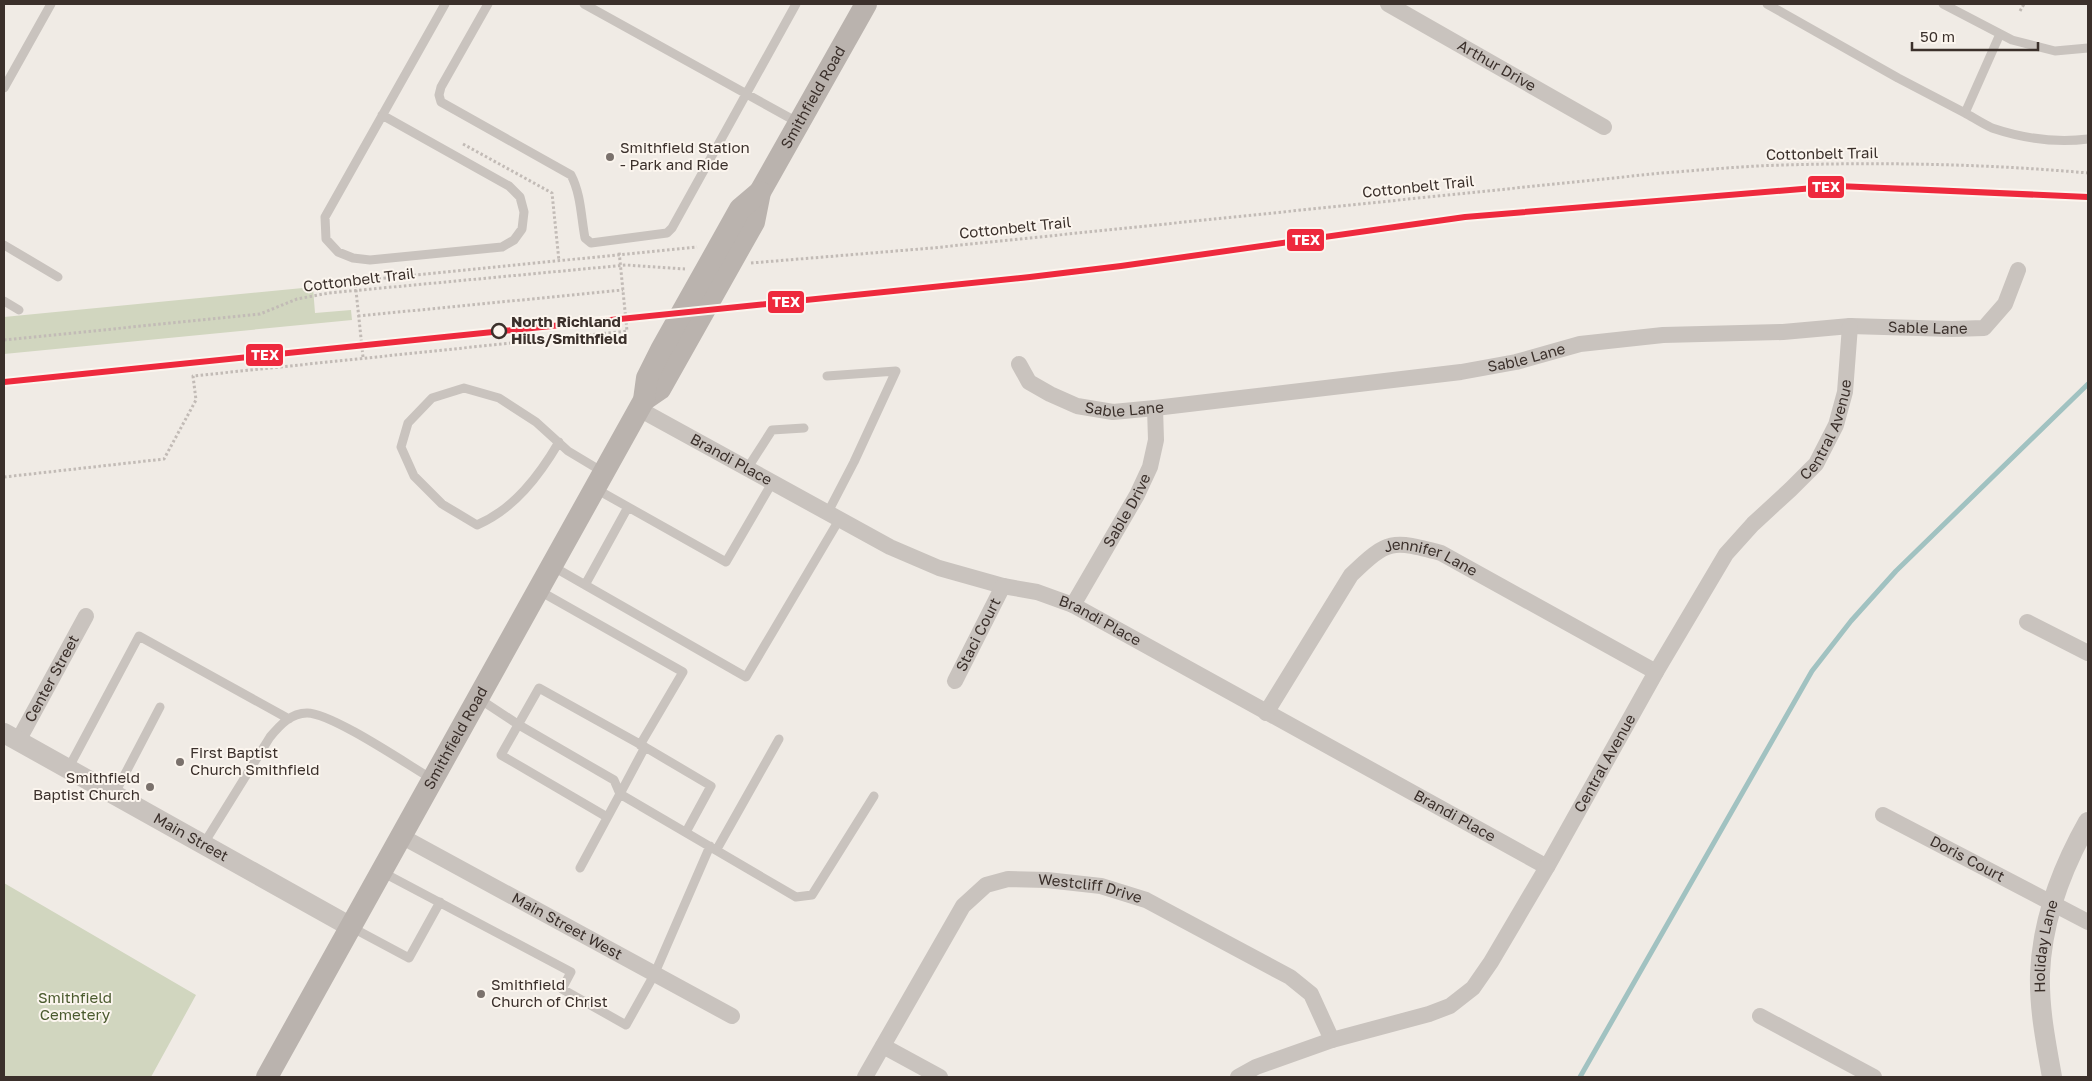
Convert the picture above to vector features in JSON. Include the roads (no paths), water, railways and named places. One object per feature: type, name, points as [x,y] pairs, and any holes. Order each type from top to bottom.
[{"type":"main road","name":"Smithfield Road","points":[[267,1077],[641,404],[660,389],[738,252],[754,222],[760,192],[866,4]]},
{"type":"street","name":"Arthur Drive","points":[[1388,4],[1604,127]]},
{"type":"street","name":"Sable Lane","points":[[1019,364],[1029,382],[1050,394],[1077,406],[1113,412],[1461,372],[1516,362],[1580,344],[1663,335],[1783,332],[1850,326],[1984,328],[2005,304],[2018,270]]},
{"type":"street","name":"Central Avenue","points":[[1238,1077],[1256,1067],[1332,1040],[1428,1014],[1450,1006],[1473,988],[1491,962],[1547,867],[1656,672],[1726,554],[1753,524],[1791,490],[1816,464],[1836,425],[1845,392],[1850,326]]},
{"type":"street","name":"Brandi Place","points":[[641,404],[747,469],[890,547],[939,568],[1003,586],[1037,592],[1073,605],[1547,867]]},
{"type":"street","name":"Sable Drive","points":[[1073,605],[1137,496],[1150,467],[1156,440],[1155,408]]},
{"type":"street","name":"Jennifer Lane","points":[[1266,713],[1351,575],[1370,557],[1390,544],[1410,545],[1441,554],[1656,672]]},
{"type":"street","name":"Staci Court","points":[[955,681],[1003,586]]},
{"type":"street","name":"Center Street","points":[[11,737],[86,616]]},
{"type":"street","points":[[2027,622],[2088,653]]},
{"type":"street","name":"Main Street","points":[[11,737],[351,927]]},
{"type":"street","name":"Doris Court","points":[[1883,815],[2088,922]]},
{"type":"street","name":"Holiday Lane","points":[[2052,1077],[2043,1024],[2040,975],[2044,940],[2051,902],[2088,822]]},
{"type":"street","name":"Main Street West","points":[[401,836],[732,1016]]},
{"type":"street","name":"Westcliff Drive","points":[[865,1077],[963,906],[986,885],[1008,879],[1047,880],[1101,886],[1146,900],[1290,977],[1311,994],[1332,1040]]},
{"type":"street","points":[[1760,1016],[1874,1077]]},
{"type":"street","points":[[883,1046],[940,1077]]},
{"type":"lane","points":[[4,88],[51,4]]},
{"type":"lane","points":[[382,115],[509,186],[520,197],[524,212],[522,229],[514,240],[502,247],[370,260],[353,258],[338,252],[326,239],[326,217],[382,115],[445,4]]},
{"type":"lane","points":[[488,4],[441,87],[439,95],[441,102],[571,174],[576,184],[584,238],[591,243],[666,233],[672,228],[796,4]]},
{"type":"lane","points":[[584,4],[799,123]]},
{"type":"lane","points":[[1768,4],[1898,78],[1991,127],[2029,138],[2073,141],[2088,139]]},
{"type":"lane","points":[[1943,4],[1955,6],[2012,40],[2055,51],[2088,48]]},
{"type":"lane","points":[[1965,113],[2000,34]]},
{"type":"lane","points":[[4,245],[58,277]]},
{"type":"lane","points":[[4,301],[19,310]]},
{"type":"lane","points":[[551,566],[746,677],[833,517],[854,462],[896,371],[827,376]]},
{"type":"lane","points":[[559,442],[547,463],[532,483],[493,518],[477,525],[442,504],[414,476],[401,447],[408,423],[432,398],[464,388],[499,398],[536,422],[559,442],[628,507],[726,562],[772,483]]},
{"type":"lane","points":[[747,469],[772,430],[804,428]]},
{"type":"lane","points":[[585,585],[628,507]]},
{"type":"lane","points":[[538,590],[683,672],[642,746],[620,794],[580,868]]},
{"type":"lane","points":[[68,769],[139,636],[289,719]]},
{"type":"lane","points":[[607,817],[501,756],[539,688],[712,786],[686,832]]},
{"type":"lane","points":[[478,698],[519,725],[614,780],[620,794],[796,897],[812,895],[874,796]]},
{"type":"lane","points":[[114,795],[160,707]]},
{"type":"lane","points":[[203,845],[270,737],[282,723],[294,716],[308,713],[342,726],[432,779]]},
{"type":"lane","points":[[381,872],[571,972],[562,989],[626,1025],[654,975],[713,848],[779,739]]},
{"type":"lane","points":[[351,927],[409,958],[440,902]]},
{"type":"waterway","points":[[1580,1077],[1812,671],[1851,621],[1896,571],[2088,384]]},
{"type":"place","name":"Smithfield Station - Park and Ride","points":[[610,157]]},
{"type":"place","name":"North Richland Hills/Smithfield","points":[[499,331]]},
{"type":"place","name":"First Baptist Church Smithfield","points":[[180,762]]},
{"type":"place","name":"Smithfield Baptist Church","points":[[150,787]]},
{"type":"place","name":"Smithfield Church of Christ","points":[[481,994]]},
{"type":"park label","name":"Smithfield Cemetery","points":[[75,1006]]}]
